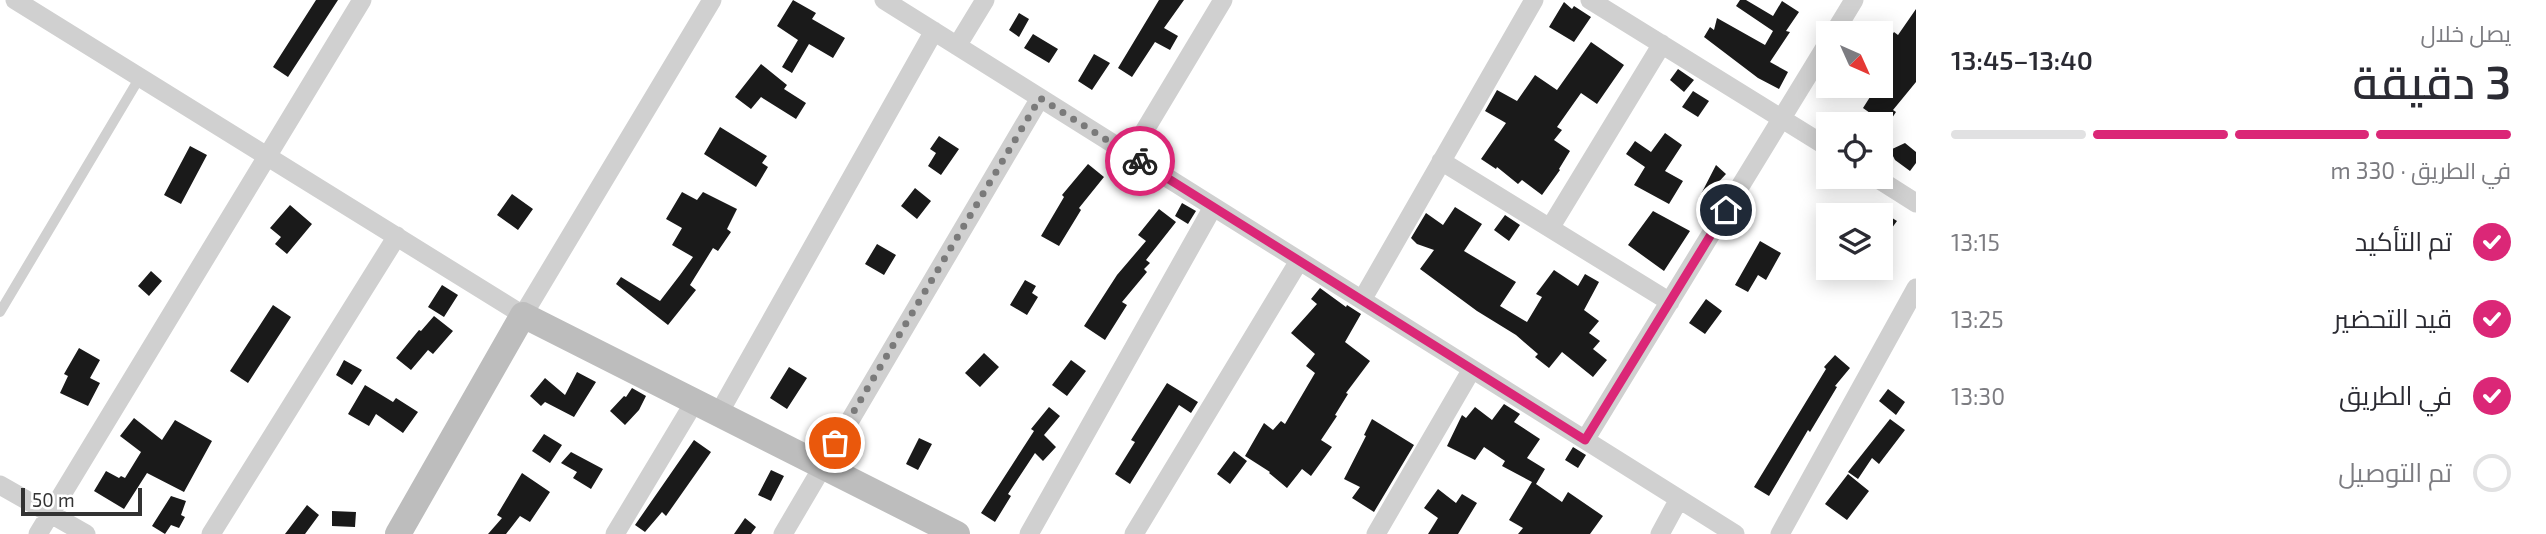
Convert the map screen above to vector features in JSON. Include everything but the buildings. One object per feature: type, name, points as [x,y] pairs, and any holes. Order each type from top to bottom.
[{"type":"main road","points":[[406,531],[523,314],[957,534]]},
{"type":"street","points":[[15,0],[523,314],[712,0]]},
{"type":"street","points":[[38,534],[362,0]]},
{"type":"street","points":[[884,0],[1735,534]]},
{"type":"street","points":[[957,46],[985,0]]},
{"type":"street","points":[[1130,155],[1223,0]]},
{"type":"street","points":[[1362,300],[1534,0]]},
{"type":"street","points":[[1590,0],[1816,140]]},
{"type":"street","points":[[1841,21],[1854,0]]},
{"type":"street","points":[[719,413],[934,32]]},
{"type":"street","points":[[1550,228],[1662,44]]},
{"type":"street","points":[[1585,440],[1816,63]]},
{"type":"street","points":[[783,534],[1040,98]]},
{"type":"street","points":[[1441,161],[1670,302]]},
{"type":"street","points":[[1893,189],[1916,203]]},
{"type":"street","points":[[1030,534],[1213,207]]},
{"type":"street","points":[[211,534],[397,236]]},
{"type":"street","points":[[1134,534],[1299,261]]},
{"type":"street","points":[[1780,534],[1916,288]]},
{"type":"street","points":[[1376,534],[1472,369]]},
{"type":"street","points":[[615,534],[695,401]]},
{"type":"street","points":[[0,485],[86,534]]},
{"type":"street","points":[[1660,534],[1679,499]]},
{"type":"lane","points":[[0,312],[139,77]]},
{"type":"way so far","points":[[835,443],[1040,98],[1140,161]]},
{"type":"route","points":[[1140,161],[1585,440],[1726,210]]}]
